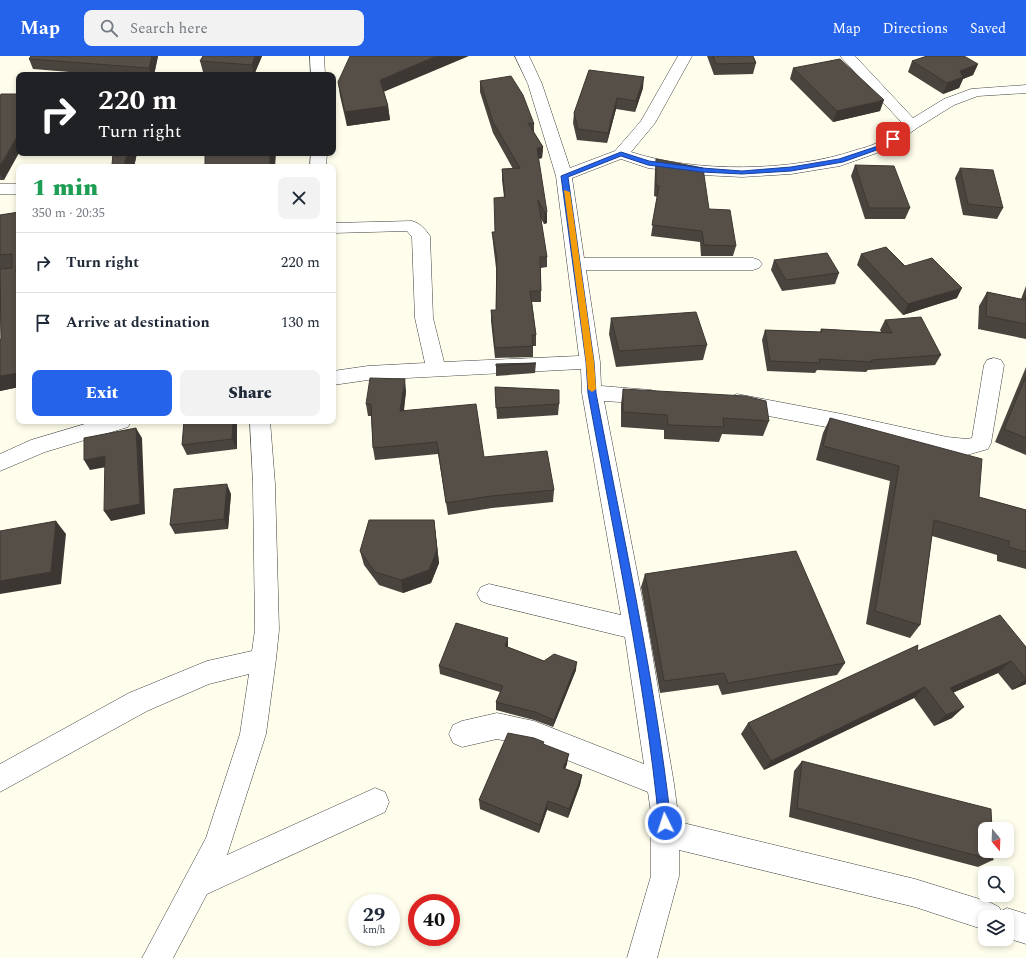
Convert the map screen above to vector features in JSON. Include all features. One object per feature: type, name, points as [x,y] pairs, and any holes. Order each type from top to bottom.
[{"type":"street","points":[[317,56],[318,72]]},
{"type":"street","points":[[522,56],[535,84],[564,176],[590,362],[592,393],[636,629],[665,813],[665,876],[642,958]]},
{"type":"street","points":[[564,176],[621,154],[647,123],[685,56]]},
{"type":"street","points":[[847,56],[912,125]]},
{"type":"street","points":[[621,154],[648,163],[702,170],[742,172],[791,169],[840,161],[883,146],[912,125],[950,102],[976,92],[1026,89]]},
{"type":"street","points":[[0,190],[16,189]]},
{"type":"street","points":[[336,228],[412,226],[421,236],[424,318],[436,370]]},
{"type":"street","points":[[577,264],[753,264]]},
{"type":"street","points":[[336,378],[368,373],[590,362]]},
{"type":"street","points":[[717,400],[740,402],[947,445],[967,447],[981,443],[994,365]]},
{"type":"street","points":[[592,393],[670,398]]},
{"type":"street","points":[[0,463],[38,446],[111,424]]},
{"type":"street","points":[[157,958],[218,844],[253,734],[267,630],[264,484],[260,424]]},
{"type":"street","points":[[489,594],[636,629]]},
{"type":"street","points":[[0,779],[138,702],[207,673],[264,659]]},
{"type":"street","points":[[462,734],[497,726],[534,734],[661,784]]},
{"type":"street","points":[[196,884],[375,802]]},
{"type":"street","points":[[665,833],[915,893],[978,913]]},
{"type":"street","points":[[1014,925],[1026,929]]},
{"type":"building","points":[[31,56],[152,56],[149,68],[29,59]]},
{"type":"building","points":[[203,56],[255,56],[252,65],[200,61]]},
{"type":"building","points":[[350,56],[436,56],[380,80],[388,106],[345,112],[338,82]]},
{"type":"building","points":[[713,56],[753,56],[756,63],[716,64]]},
{"type":"building","points":[[927,56],[964,56],[978,64],[960,71],[963,77],[947,83],[912,61]]},
{"type":"building","points":[[840,59],[884,100],[837,111],[793,68]]},
{"type":"building","points":[[589,70],[644,77],[636,101],[617,98],[608,133],[578,129],[574,113]]},
{"type":"building","points":[[511,76],[523,95],[534,124],[528,123],[543,147],[537,148],[547,212],[545,213],[538,200],[547,257],[540,257],[541,291],[530,291],[536,335],[532,335],[533,346],[495,348],[491,310],[496,310],[497,259],[492,232],[495,232],[494,198],[505,197],[502,169],[520,168],[493,122],[480,81]]},
{"type":"building","points":[[1,94],[16,94],[16,138],[0,166]]},
{"type":"building","points":[[113,156],[126,156],[125,164],[112,164]]},
{"type":"building","points":[[205,156],[270,156],[270,164],[205,164]]},
{"type":"building","points":[[656,159],[703,168],[709,209],[730,210],[736,246],[704,245],[702,231],[652,225],[659,186],[656,185]]},
{"type":"building","points":[[855,165],[894,166],[910,208],[869,208]]},
{"type":"building","points":[[960,168],[993,170],[1003,208],[968,204]]},
{"type":"building","points":[[16,212],[16,373],[0,376],[0,269],[12,268],[12,254],[0,255],[0,215]]},
{"type":"building","points":[[886,247],[905,266],[932,258],[962,288],[908,304],[861,254]]},
{"type":"building","points":[[827,253],[839,273],[786,280],[774,260]]},
{"type":"building","points":[[987,292],[1025,300],[1026,296],[1026,324],[986,316]]},
{"type":"building","points":[[696,312],[707,345],[619,351],[611,318]]},
{"type":"building","points":[[921,317],[941,355],[871,360],[872,362],[819,359],[820,363],[770,361],[765,330],[822,332],[821,329],[892,333],[885,320]]},
{"type":"building","points":[[536,363],[496,366],[496,364]]},
{"type":"building","points":[[1026,376],[1026,438],[1004,429]]},
{"type":"building","points":[[370,378],[405,379],[400,411],[476,404],[484,457],[547,451],[554,490],[491,496],[446,503],[437,442],[373,448],[371,404],[366,404]]},
{"type":"building","points":[[495,387],[559,390],[559,404],[496,408]]},
{"type":"building","points":[[623,389],[745,396],[766,401],[769,421],[723,418],[724,427],[668,425],[667,415],[623,412]]},
{"type":"building","points":[[830,418],[982,459],[979,497],[1026,510],[1026,552],[1009,547],[1009,541],[934,520],[920,625],[875,611],[899,466],[823,446]]},
{"type":"building","points":[[184,424],[233,424],[232,439],[182,445]]},
{"type":"building","points":[[136,428],[140,504],[104,511],[105,456],[84,460],[84,438]]},
{"type":"building","points":[[227,484],[224,519],[170,525],[174,489]]},
{"type":"building","points":[[369,520],[434,520],[437,550],[429,570],[401,580],[375,572],[360,551]]},
{"type":"building","points":[[56,521],[51,572],[0,581],[0,531]]},
{"type":"building","points":[[796,551],[845,663],[728,683],[724,673],[664,681],[645,574]]},
{"type":"building","points":[[1000,615],[1026,647],[1026,679],[1011,661],[950,688],[964,707],[946,715],[925,687],[771,761],[748,723],[918,645],[917,651]]},
{"type":"building","points":[[456,623],[508,638],[505,646],[544,661],[554,654],[577,662],[554,720],[535,712],[496,702],[503,686],[439,666]]},
{"type":"building","points":[[508,733],[534,738],[544,742],[543,744],[569,754],[563,768],[582,775],[569,809],[548,801],[540,825],[479,800]]},
{"type":"building","points":[[802,761],[991,809],[992,822],[978,822],[978,856],[797,808]]},
{"type":"slow traffic","points":[[566,192],[590,362],[592,389]]},
{"type":"route","points":[[665,823],[661,784],[639,644],[592,393],[590,362],[564,176],[621,154],[648,163],[702,170],[742,172],[791,169],[840,161],[883,146],[893,139]]}]
